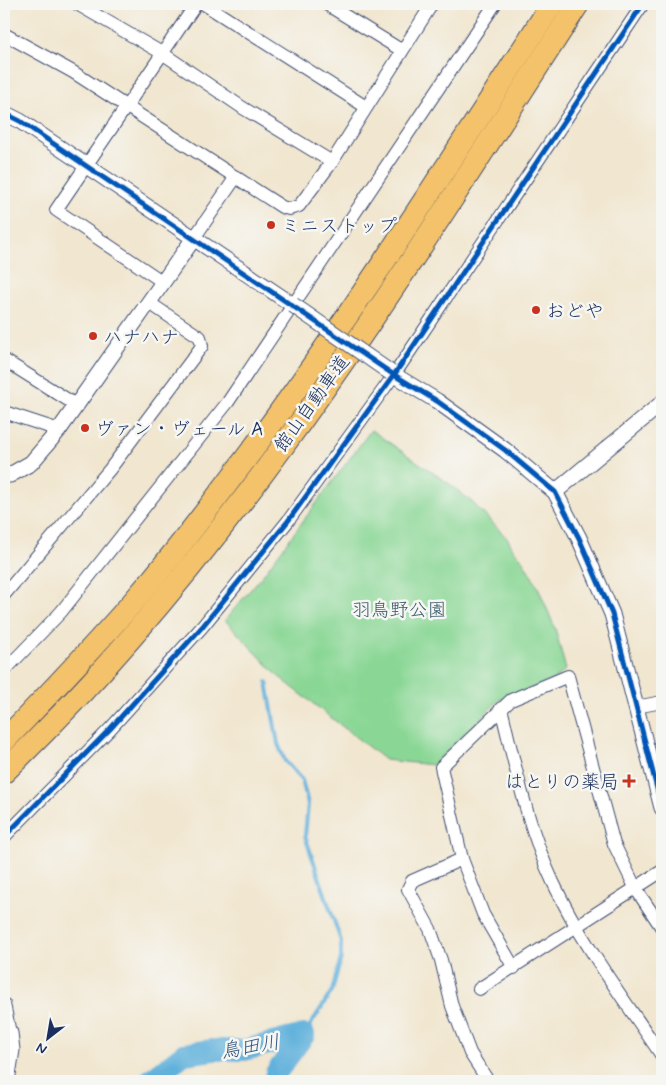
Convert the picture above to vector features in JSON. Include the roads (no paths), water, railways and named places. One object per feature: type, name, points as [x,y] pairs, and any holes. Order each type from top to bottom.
[{"type":"highway","name":"館山自動車道","points":[[4,741],[71,672],[140,594],[297,389],[400,238],[552,4]]},
{"type":"highway","name":"館山自動車道","points":[[4,772],[87,686],[159,604],[250,488],[317,398],[420,247],[578,4]]},
{"type":"street","points":[[77,4],[162,53],[243,108],[332,162]]},
{"type":"street","points":[[163,282],[56,210],[196,4]]},
{"type":"street","points":[[204,4],[366,107]]},
{"type":"street","points":[[326,4],[401,50]]},
{"type":"street","points":[[4,34],[73,72],[282,207],[289,209],[298,206],[332,162],[401,50],[432,4]]},
{"type":"street","points":[[4,670],[61,612],[228,402],[495,4]]},
{"type":"street","points":[[4,837],[110,729],[202,627],[288,521],[394,375],[643,4]]},
{"type":"street","points":[[4,113],[20,121],[86,165],[294,305],[394,375],[452,412],[505,450],[555,492],[579,538],[612,614],[662,808]]},
{"type":"street","points":[[4,475],[10,475],[32,463],[58,430],[236,177]]},
{"type":"street","points":[[6,589],[110,469],[202,346],[200,337],[148,302]]},
{"type":"street","points":[[4,360],[76,405]]},
{"type":"street","points":[[555,492],[662,403]]},
{"type":"street","points":[[4,412],[58,430]]},
{"type":"street","points":[[514,968],[483,914],[462,859],[441,767],[511,700],[568,676],[614,844],[636,888],[662,928]]},
{"type":"street","points":[[636,707],[662,702]]},
{"type":"street","points":[[501,708],[520,789],[552,881],[576,928],[662,1056]]},
{"type":"street","points":[[462,859],[412,881],[408,889],[430,929],[441,960],[452,1006],[470,1053],[488,1081]]},
{"type":"street","points":[[479,989],[662,871]]},
{"type":"street","points":[[4,1004],[12,1050],[7,1081]]},
{"type":"waterway","points":[[267,682],[278,744],[285,761],[302,780],[308,804],[305,836],[341,941],[341,958],[332,991],[304,1035]]},
{"type":"waterway","name":"鳥田川","points":[[149,1081],[184,1054],[213,1050],[244,1050],[304,1035]]},
{"type":"waterway","name":"鳥田川","points":[[275,1081],[276,1073],[304,1035]]},
{"type":"place","name":"ミニストップ","points":[[271,225]]},
{"type":"place","name":"おどや","points":[[536,310]]},
{"type":"place","name":"ハナハナ","points":[[93,336]]},
{"type":"place","name":"ヴァン・ヴェール A","points":[[85,428]]},
{"type":"place","name":"はとりの薬局","points":[[629,781]]},
{"type":"park label","name":"羽鳥野公園","points":[[399,609]]}]
